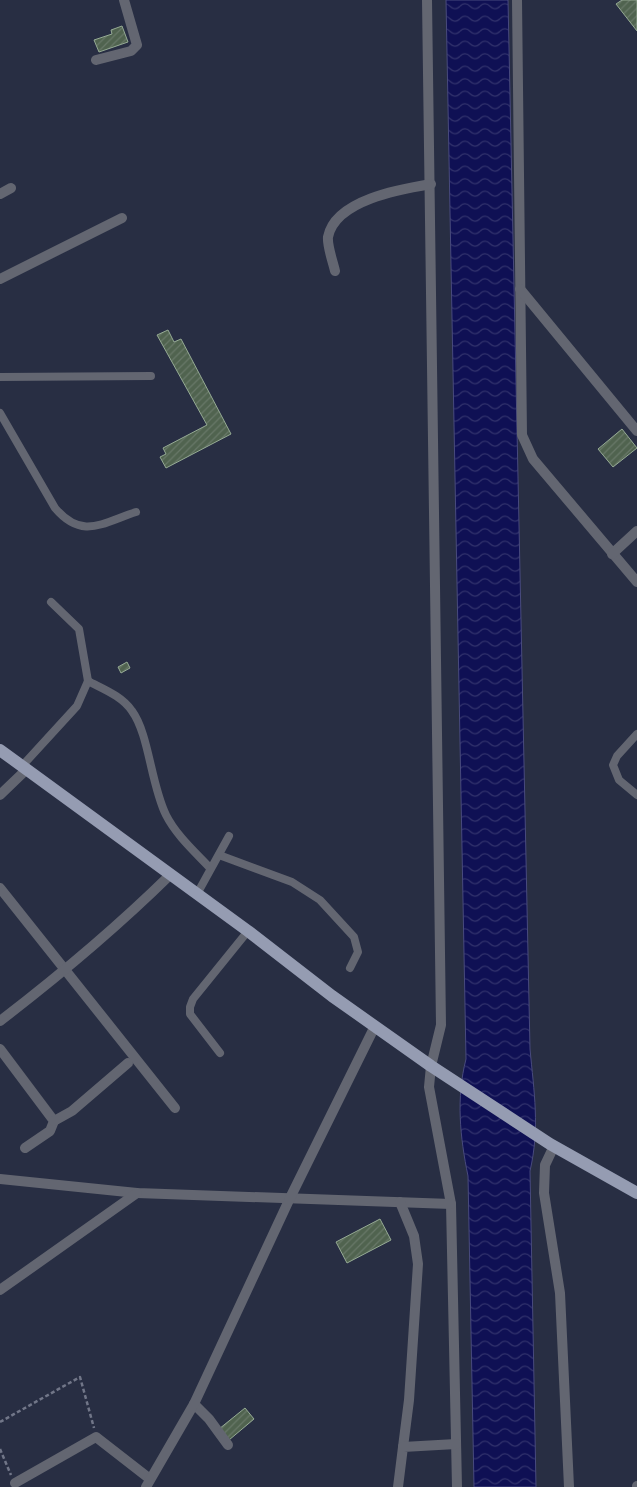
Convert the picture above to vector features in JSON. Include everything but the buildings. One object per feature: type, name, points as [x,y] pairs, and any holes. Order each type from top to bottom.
[{"type":"main road","points":[[0,750],[431,1066],[552,1145],[637,1193]]},
{"type":"street","points":[[96,60],[131,51],[137,45],[124,0]]},
{"type":"street","points":[[427,0],[442,1025],[431,1066],[429,1087],[452,1204],[457,1487]]},
{"type":"street","points":[[517,0],[522,435],[533,459],[637,582]]},
{"type":"street","points":[[335,271],[328,238],[335,222],[361,202],[392,190],[431,184]]},
{"type":"street","points":[[0,194],[11,188]]},
{"type":"street","points":[[0,279],[122,218]]},
{"type":"street","points":[[520,289],[637,431]]},
{"type":"street","points":[[612,554],[637,531]]},
{"type":"street","points":[[0,795],[25,767]]},
{"type":"street","points":[[0,1021],[66,970],[124,920],[170,875]]},
{"type":"street","points":[[0,888],[175,1108]]},
{"type":"street","points":[[15,1483],[96,1437],[148,1483],[194,1404],[290,1198],[375,1026]]},
{"type":"street","points":[[0,1049],[54,1121]]},
{"type":"street","points":[[25,1148],[50,1131],[54,1121],[72,1112],[128,1063]]},
{"type":"street","points":[[552,1145],[545,1165],[544,1193],[560,1293],[569,1487]]},
{"type":"street","points":[[0,1179],[137,1193],[452,1204]]},
{"type":"street","points":[[0,1290],[137,1193]]},
{"type":"street","points":[[398,1487],[409,1400],[418,1264],[414,1236],[400,1202]]},
{"type":"street","points":[[194,1404],[209,1418],[228,1445]]},
{"type":"street","points":[[403,1447],[456,1444]]},
{"type":"lane","points":[[0,377],[151,376]]},
{"type":"lane","points":[[0,413],[55,508],[65,520],[76,526],[88,527],[136,512]]},
{"type":"lane","points":[[25,767],[77,706],[88,681],[79,629],[51,602]]},
{"type":"lane","points":[[88,681],[119,698],[131,710],[138,722],[159,798],[167,817],[176,831],[210,868]]},
{"type":"lane","points":[[637,734],[617,756],[614,765],[619,780],[637,795]]},
{"type":"lane","points":[[197,894],[229,836]]},
{"type":"lane","points":[[219,855],[292,882],[320,900],[354,937],[358,952],[350,968]]},
{"type":"lane","points":[[220,1052],[190,1014],[190,1007],[193,999],[248,931]]},
{"type":"path","points":[[0,1422],[80,1377],[96,1437]]},
{"type":"path","points":[[0,1449],[15,1483]]},
{"type":"water","points":[[446,0],[508,0],[530,1049],[535,1110],[535,1140],[530,1171],[536,1487],[474,1487],[468,1176],[460,1118],[461,1088],[466,1059]]}]
